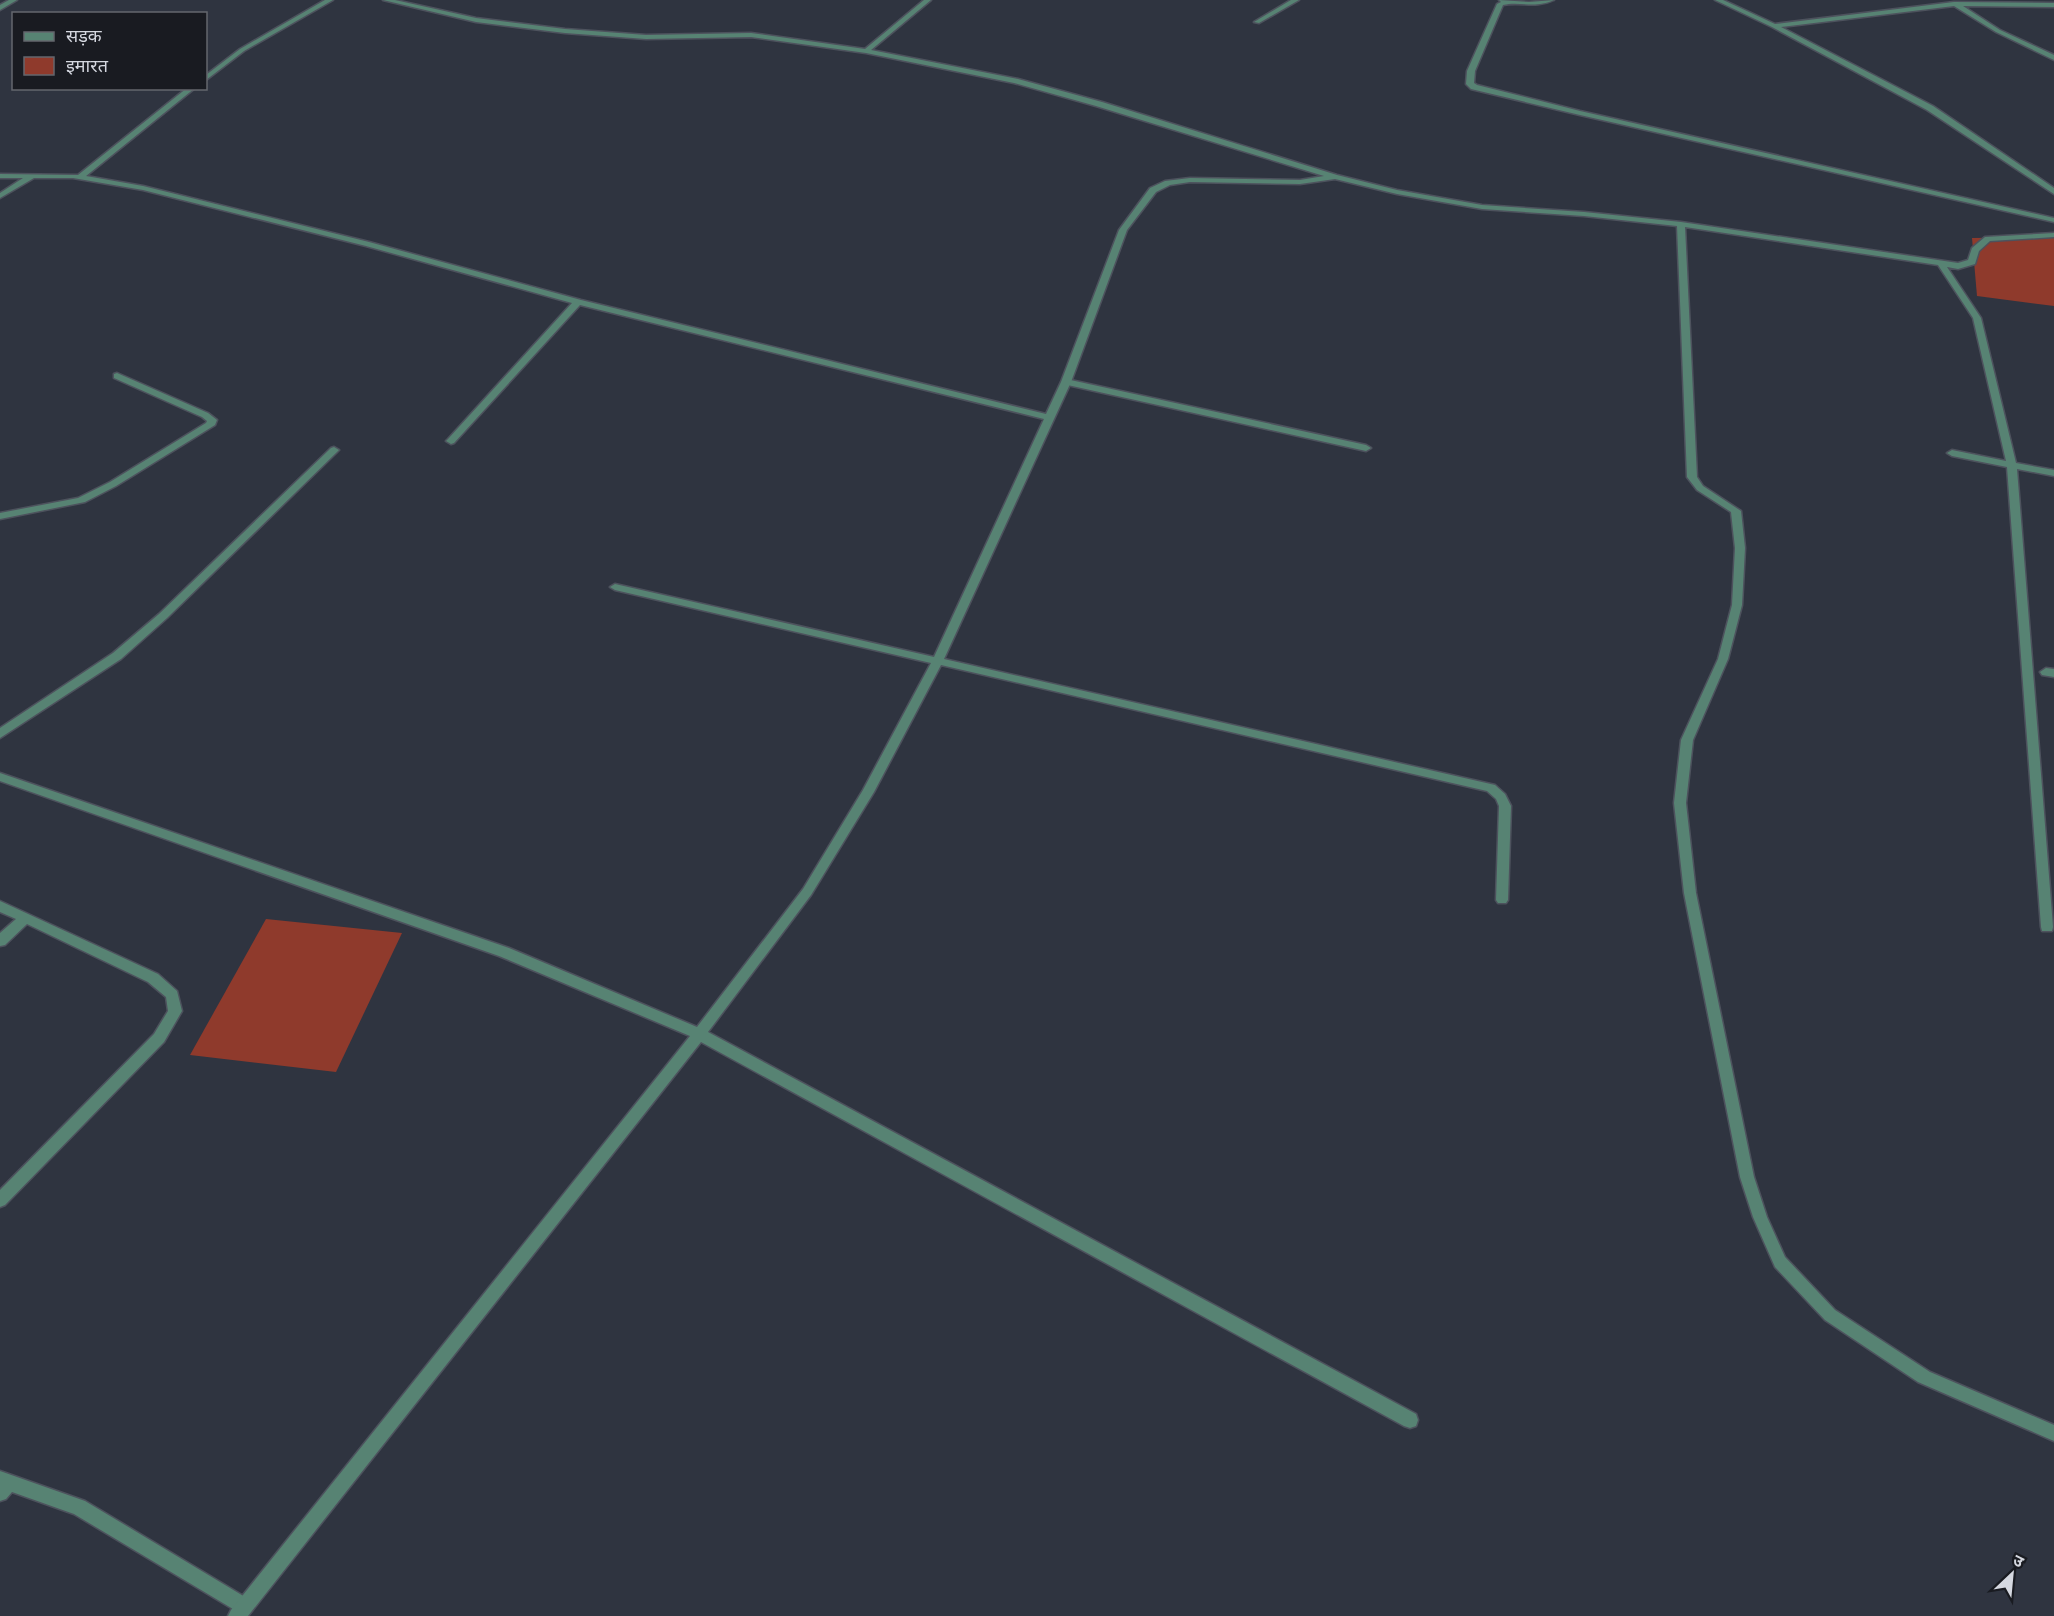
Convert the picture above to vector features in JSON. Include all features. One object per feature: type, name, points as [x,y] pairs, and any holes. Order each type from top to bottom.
[{"type":"street","points":[[0,9],[14,0]]},
{"type":"street","points":[[207,77],[242,50],[330,0]]},
{"type":"street","points":[[386,0],[476,20],[565,31],[646,37],[751,35],[866,51],[1015,81],[1099,104],[1335,177],[1397,192],[1482,207],[1681,224],[1942,265],[1968,265],[1972,262],[1980,244],[1988,239],[2054,235]]},
{"type":"street","points":[[866,51],[928,0]]},
{"type":"street","points":[[1257,22],[1296,0]]},
{"type":"street","points":[[1551,0],[1529,4],[1505,1],[1500,4],[1471,71],[1470,84],[1474,87],[1580,113],[2054,220]]},
{"type":"street","points":[[1718,0],[1774,26],[1930,108],[2054,192]]},
{"type":"street","points":[[1774,26],[1929,8],[1951,2],[2054,5]]},
{"type":"street","points":[[1951,2],[1998,31],[2054,58]]},
{"type":"street","points":[[80,177],[189,90]]},
{"type":"street","points":[[0,196],[33,175]]},
{"type":"street","points":[[0,176],[80,177],[143,188],[369,244],[578,302],[1050,418]]},
{"type":"street","points":[[3,1484],[80,1507],[240,1611],[699,1034],[807,892],[868,792],[938,662],[1066,382],[1104,274],[1123,230],[1143,201],[1153,190],[1168,183],[1190,180],[1300,182],[1335,177]]},
{"type":"street","points":[[1681,224],[1686,297],[1692,477],[1694,484],[1736,511],[1740,548],[1737,605],[1723,659],[1687,740],[1680,803],[1690,893],[1747,1177],[1760,1216],[1780,1262],[1830,1315],[1924,1377],[2054,1433]]},
{"type":"street","points":[[1942,265],[1977,318],[2012,465],[2047,927]]},
{"type":"street","points":[[452,441],[578,302]]},
{"type":"street","points":[[0,516],[81,500],[113,484],[210,425],[212,420],[206,415],[117,376]]},
{"type":"street","points":[[1066,382],[1366,448]]},
{"type":"street","points":[[0,734],[117,656],[163,616],[334,450]]},
{"type":"street","points":[[1952,453],[2054,473]]},
{"type":"street","points":[[615,587],[1491,788],[1502,797],[1506,807],[1503,900]]},
{"type":"street","points":[[0,777],[504,952],[699,1034],[1410,1420]]},
{"type":"street","points":[[0,906],[153,978],[172,995],[175,1011],[159,1038],[0,1200]]},
{"type":"street","points":[[0,941],[26,918]]},
{"type":"building","points":[[2054,237],[2054,306],[1977,296],[1972,238]]},
{"type":"building","points":[[266,919],[402,933],[336,1072],[190,1055]]}]
